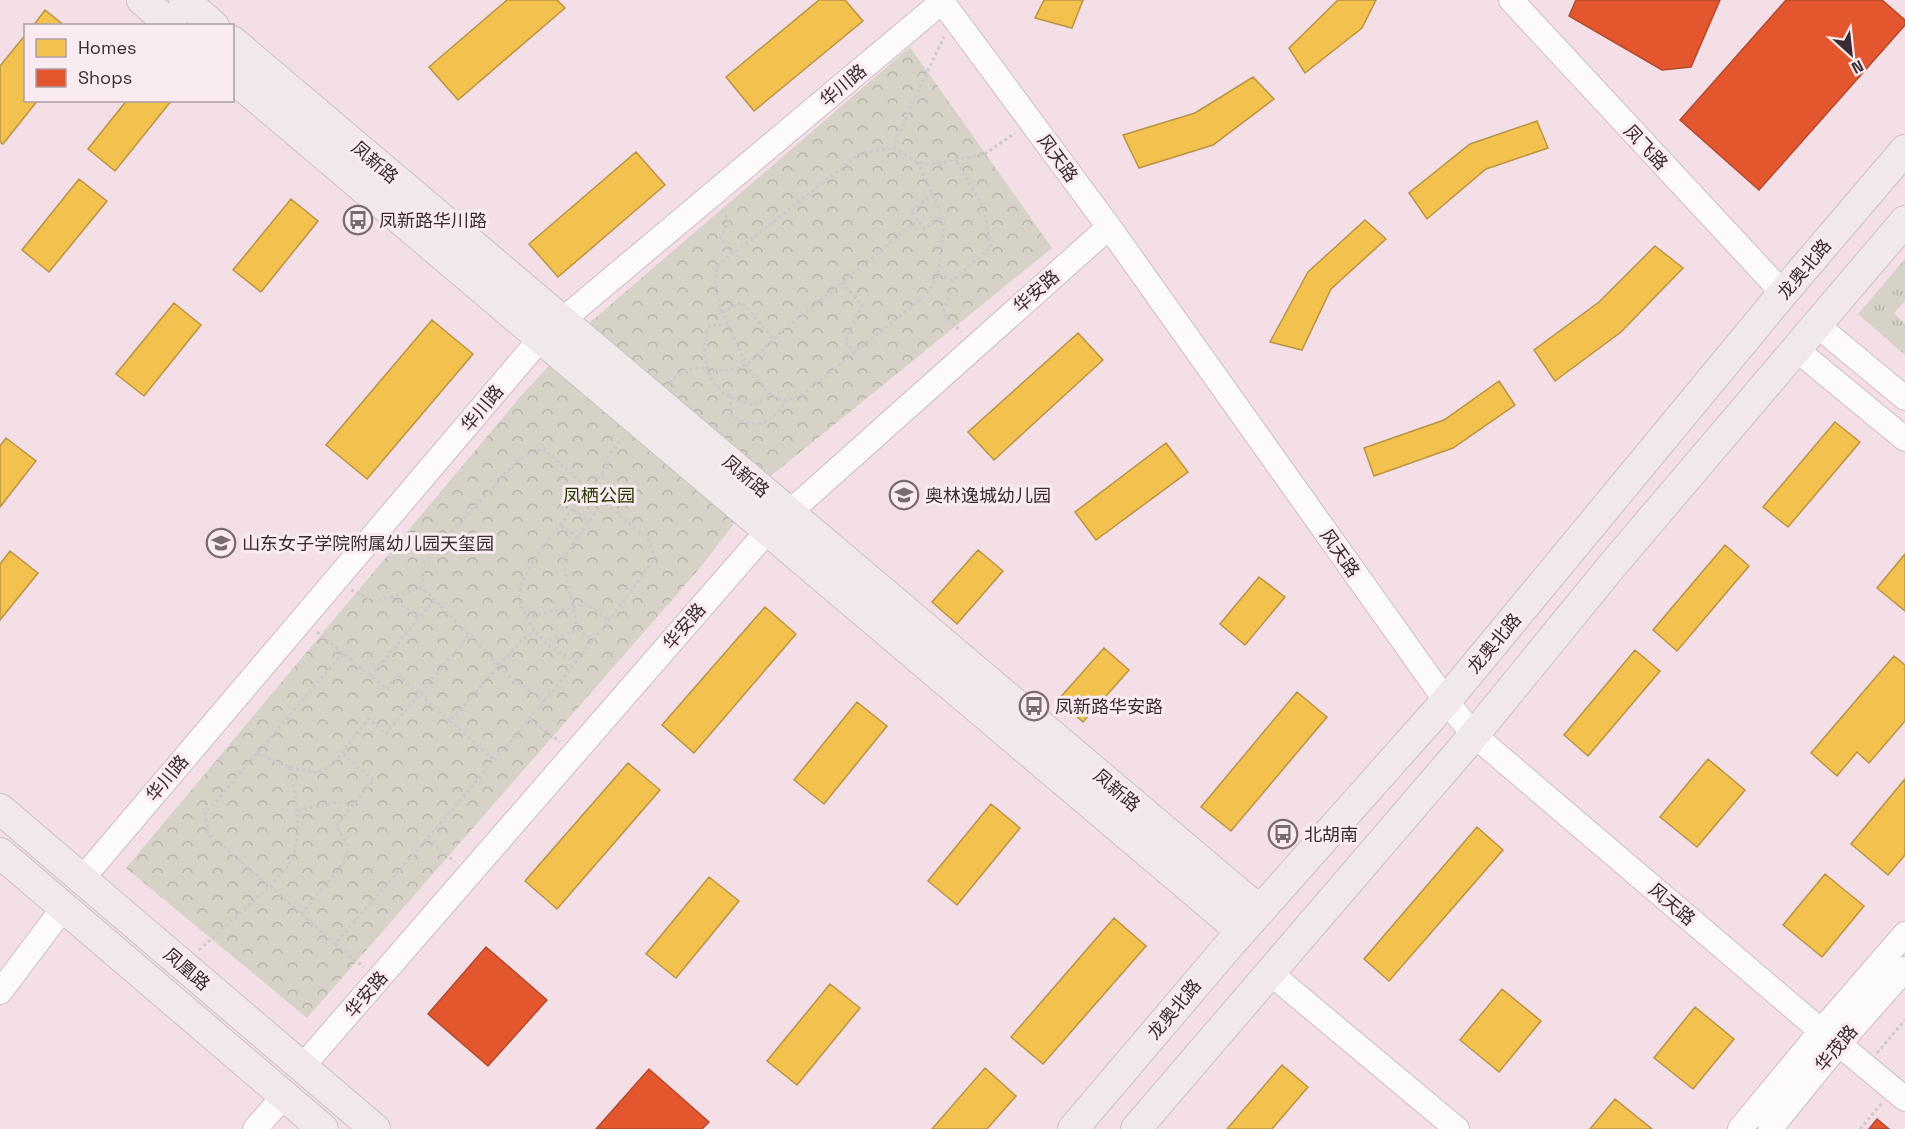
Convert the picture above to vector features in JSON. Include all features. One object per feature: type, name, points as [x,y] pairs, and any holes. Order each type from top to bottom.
[{"type":"main road","points":[[142,0],[170,24]]},
{"type":"main road","points":[[184,0],[212,24]]},
{"type":"main road","name":"凤新路","points":[[234,43],[551,329],[1250,921]]},
{"type":"main road","points":[[234,79],[551,329]]},
{"type":"main road","name":"龙奥北路","points":[[1073,1129],[1250,921],[1446,701],[1783,293],[1905,150]]},
{"type":"main road","points":[[1136,1129],[1474,735],[1611,567],[1905,222]]},
{"type":"main road","name":"凤凰路","points":[[0,809],[375,1129]]},
{"type":"main road","name":"凤凰路","points":[[0,853],[323,1129]]},
{"type":"street","name":"凤飞路","points":[[1510,0],[1783,293]]},
{"type":"street","name":"风天路","points":[[945,4],[1109,227],[1446,701],[1474,735],[1899,1095]]},
{"type":"street","name":"华川路","points":[[82,879],[551,329],[945,4]]},
{"type":"street","name":"华安路","points":[[302,1067],[779,521],[1109,227]]},
{"type":"street","points":[[1818,326],[1905,398]]},
{"type":"street","points":[[1797,350],[1905,440]]},
{"type":"street","points":[[3,989],[64,907]]},
{"type":"street","name":"华茂路","points":[[1770,1129],[1830,1037],[1905,934]]},
{"type":"street","name":"华茂路","points":[[1830,1037],[1905,969]]},
{"type":"street","points":[[1269,972],[1456,1129]]},
{"type":"street","points":[[1740,1129],[1830,1037]]},
{"type":"street","points":[[255,1129],[284,1096]]},
{"type":"path","points":[[894,148],[945,4]]},
{"type":"path","points":[[786,402],[771,396],[746,364],[722,312],[715,286],[717,266],[861,153],[894,148],[917,162],[933,164],[985,154],[1032,122]]},
{"type":"path","points":[[955,159],[983,206],[991,247],[953,280],[943,313],[955,326]]},
{"type":"path","points":[[731,396],[731,415],[743,423],[761,423],[776,416],[786,402],[800,396],[925,296],[938,276],[944,224],[933,194],[917,162]]},
{"type":"path","points":[[933,194],[911,211],[924,229],[942,215]]},
{"type":"path","points":[[721,210],[729,219],[720,239],[733,254]]},
{"type":"path","points":[[578,662],[544,643],[526,617],[519,598],[524,576],[536,557],[607,468],[608,456],[675,376],[694,367],[729,371],[746,364],[773,339],[918,220]]},
{"type":"path","points":[[938,276],[953,280]]},
{"type":"path","points":[[842,282],[862,305],[846,340],[856,353]]},
{"type":"path","points":[[722,312],[742,302],[773,339]]},
{"type":"path","points":[[728,324],[710,326],[704,342],[707,368],[719,389],[753,405],[771,396]]},
{"type":"path","points":[[335,944],[545,702],[610,621],[655,558],[648,540],[542,448],[517,461],[423,563],[423,588],[498,666],[545,702]]},
{"type":"path","points":[[594,641],[578,629],[562,560],[603,502]]},
{"type":"path","points":[[573,510],[589,522]]},
{"type":"path","points":[[561,526],[579,537]]},
{"type":"path","points":[[356,594],[373,601],[423,588]]},
{"type":"path","points":[[392,597],[419,618]]},
{"type":"path","points":[[371,676],[434,600]]},
{"type":"path","points":[[526,617],[586,604],[610,621]]},
{"type":"path","points":[[302,619],[387,689],[398,675],[494,760]]},
{"type":"path","points":[[544,643],[578,629]]},
{"type":"path","points":[[450,721],[523,639],[534,631]]},
{"type":"path","points":[[257,753],[289,767],[318,773],[334,763],[368,719],[386,734],[469,635]]},
{"type":"path","points":[[343,653],[205,814],[208,834],[356,961]]},
{"type":"path","points":[[530,720],[553,737]]},
{"type":"path","points":[[301,914],[344,863],[348,845],[336,826],[374,780],[341,753]]},
{"type":"path","points":[[183,965],[287,868],[295,850],[298,811],[289,767]]},
{"type":"path","points":[[298,811],[338,802],[353,805]]},
{"type":"path","points":[[427,838],[448,856]]},
{"type":"path","points":[[1865,1066],[1905,1020]]},
{"type":"path","points":[[1860,1129],[1899,1095]]},
{"type":"green space","name":"凤栖公园","points":[[910,47],[1052,248],[772,475],[699,569],[307,1018],[126,868],[520,397],[587,325]]},
{"type":"green space","points":[[1905,259],[1905,301],[1894,313],[1905,324],[1905,355],[1858,314]]},
{"type":"building: Homes","points":[[507,0],[557,0],[565,8],[458,100],[429,67]]},
{"type":"building: Homes","points":[[819,0],[845,0],[863,21],[754,111],[726,77]]},
{"type":"building: Homes","points":[[1044,0],[1083,0],[1072,28],[1035,18]]},
{"type":"building: Homes","points":[[1338,0],[1376,0],[1362,28],[1305,73],[1289,48]]},
{"type":"building: Homes","points":[[45,10],[62,24],[34,24]]},
{"type":"building: Homes","points":[[24,36],[24,102],[36,102],[3,144],[0,142],[0,66]]},
{"type":"building: Homes","points":[[1253,77],[1274,99],[1213,145],[1139,168],[1123,135],[1195,113]]},
{"type":"building: Homes","points":[[125,102],[170,102],[115,171],[88,149]]},
{"type":"building: Homes","points":[[1537,121],[1548,148],[1486,169],[1427,219],[1409,193],[1470,144]]},
{"type":"building: Homes","points":[[636,152],[665,185],[558,277],[529,244]]},
{"type":"building: Homes","points":[[79,179],[107,201],[49,272],[22,250]]},
{"type":"building: Homes","points":[[291,199],[318,221],[261,292],[233,270]]},
{"type":"building: Homes","points":[[1365,220],[1386,239],[1331,289],[1302,350],[1270,342],[1308,272]]},
{"type":"building: Homes","points":[[1655,246],[1683,268],[1621,332],[1555,381],[1534,350],[1599,302]]},
{"type":"building: Homes","points":[[174,303],[201,325],[144,396],[116,374]]},
{"type":"building: Homes","points":[[432,320],[473,354],[367,479],[326,445]]},
{"type":"building: Homes","points":[[1078,333],[1103,360],[994,460],[968,432]]},
{"type":"building: Homes","points":[[1499,381],[1515,405],[1453,448],[1374,476],[1364,448],[1444,420]]},
{"type":"building: Homes","points":[[1835,422],[1860,442],[1788,527],[1763,507]]},
{"type":"building: Homes","points":[[6,438],[36,461],[0,507],[0,446]]},
{"type":"building: Homes","points":[[1166,443],[1188,472],[1096,540],[1075,512]]},
{"type":"building: Homes","points":[[1725,545],[1749,566],[1677,651],[1653,630]]},
{"type":"building: Homes","points":[[978,550],[1003,571],[957,624],[932,602]]},
{"type":"building: Homes","points":[[10,551],[38,573],[0,620],[0,564]]},
{"type":"building: Homes","points":[[1905,554],[1905,611],[1877,588]]},
{"type":"building: Homes","points":[[1259,577],[1285,597],[1245,645],[1220,624]]},
{"type":"building: Homes","points":[[765,607],[796,634],[694,753],[662,725]]},
{"type":"building: Homes","points":[[1104,648],[1129,670],[1083,722],[1058,700]]},
{"type":"building: Homes","points":[[1635,650],[1660,671],[1588,756],[1564,735]]},
{"type":"building: Homes","points":[[1894,656],[1905,665],[1905,721],[1869,763],[1857,752],[1837,776],[1811,753]]},
{"type":"building: Homes","points":[[1297,692],[1327,717],[1231,831],[1201,807]]},
{"type":"building: Homes","points":[[857,702],[887,726],[824,804],[794,780]]},
{"type":"building: Homes","points":[[1708,759],[1745,790],[1697,847],[1660,817]]},
{"type":"building: Homes","points":[[628,763],[660,790],[557,909],[525,881]]},
{"type":"building: Homes","points":[[1905,779],[1905,855],[1888,875],[1851,844]]},
{"type":"building: Homes","points":[[991,804],[1020,828],[957,905],[928,881]]},
{"type":"building: Homes","points":[[1477,827],[1503,850],[1389,981],[1364,959]]},
{"type":"building: Homes","points":[[1825,874],[1864,906],[1822,957],[1783,925]]},
{"type":"building: Homes","points":[[709,877],[739,901],[676,978],[646,954]]},
{"type":"building: Homes","points":[[1114,918],[1146,946],[1043,1064],[1011,1037]]},
{"type":"building: Homes","points":[[830,984],[860,1008],[797,1085],[767,1061]]},
{"type":"building: Homes","points":[[1502,989],[1541,1021],[1499,1072],[1460,1040]]},
{"type":"building: Homes","points":[[1695,1007],[1734,1039],[1693,1089],[1654,1058]]},
{"type":"building: Homes","points":[[1282,1065],[1308,1087],[1272,1129],[1227,1129]]},
{"type":"building: Homes","points":[[985,1068],[1016,1096],[987,1129],[932,1129]]},
{"type":"building: Homes","points":[[1615,1099],[1652,1129],[1590,1129]]},
{"type":"building: Shops","points":[[1576,0],[1720,0],[1691,67],[1662,70],[1569,16]]},
{"type":"building: Shops","points":[[1786,0],[1882,0],[1905,20],[1905,25],[1759,190],[1680,120]]},
{"type":"building: Shops","points":[[486,947],[547,1000],[488,1066],[428,1014]]},
{"type":"building: Shops","points":[[649,1069],[709,1122],[702,1129],[596,1129]]},
{"type":"building: Shops","points":[[1877,1119],[1889,1129],[1869,1129]]},
{"type":"place","name":"凤新路华川路","points":[[358,220]]},
{"type":"place","name":"奥林逸城幼儿园","points":[[904,495]]},
{"type":"place","name":"山东女子学院附属幼儿园天玺园","points":[[221,543]]},
{"type":"place","name":"凤新路华安路","points":[[1034,706]]},
{"type":"place","name":"北胡南","points":[[1283,834]]}]
